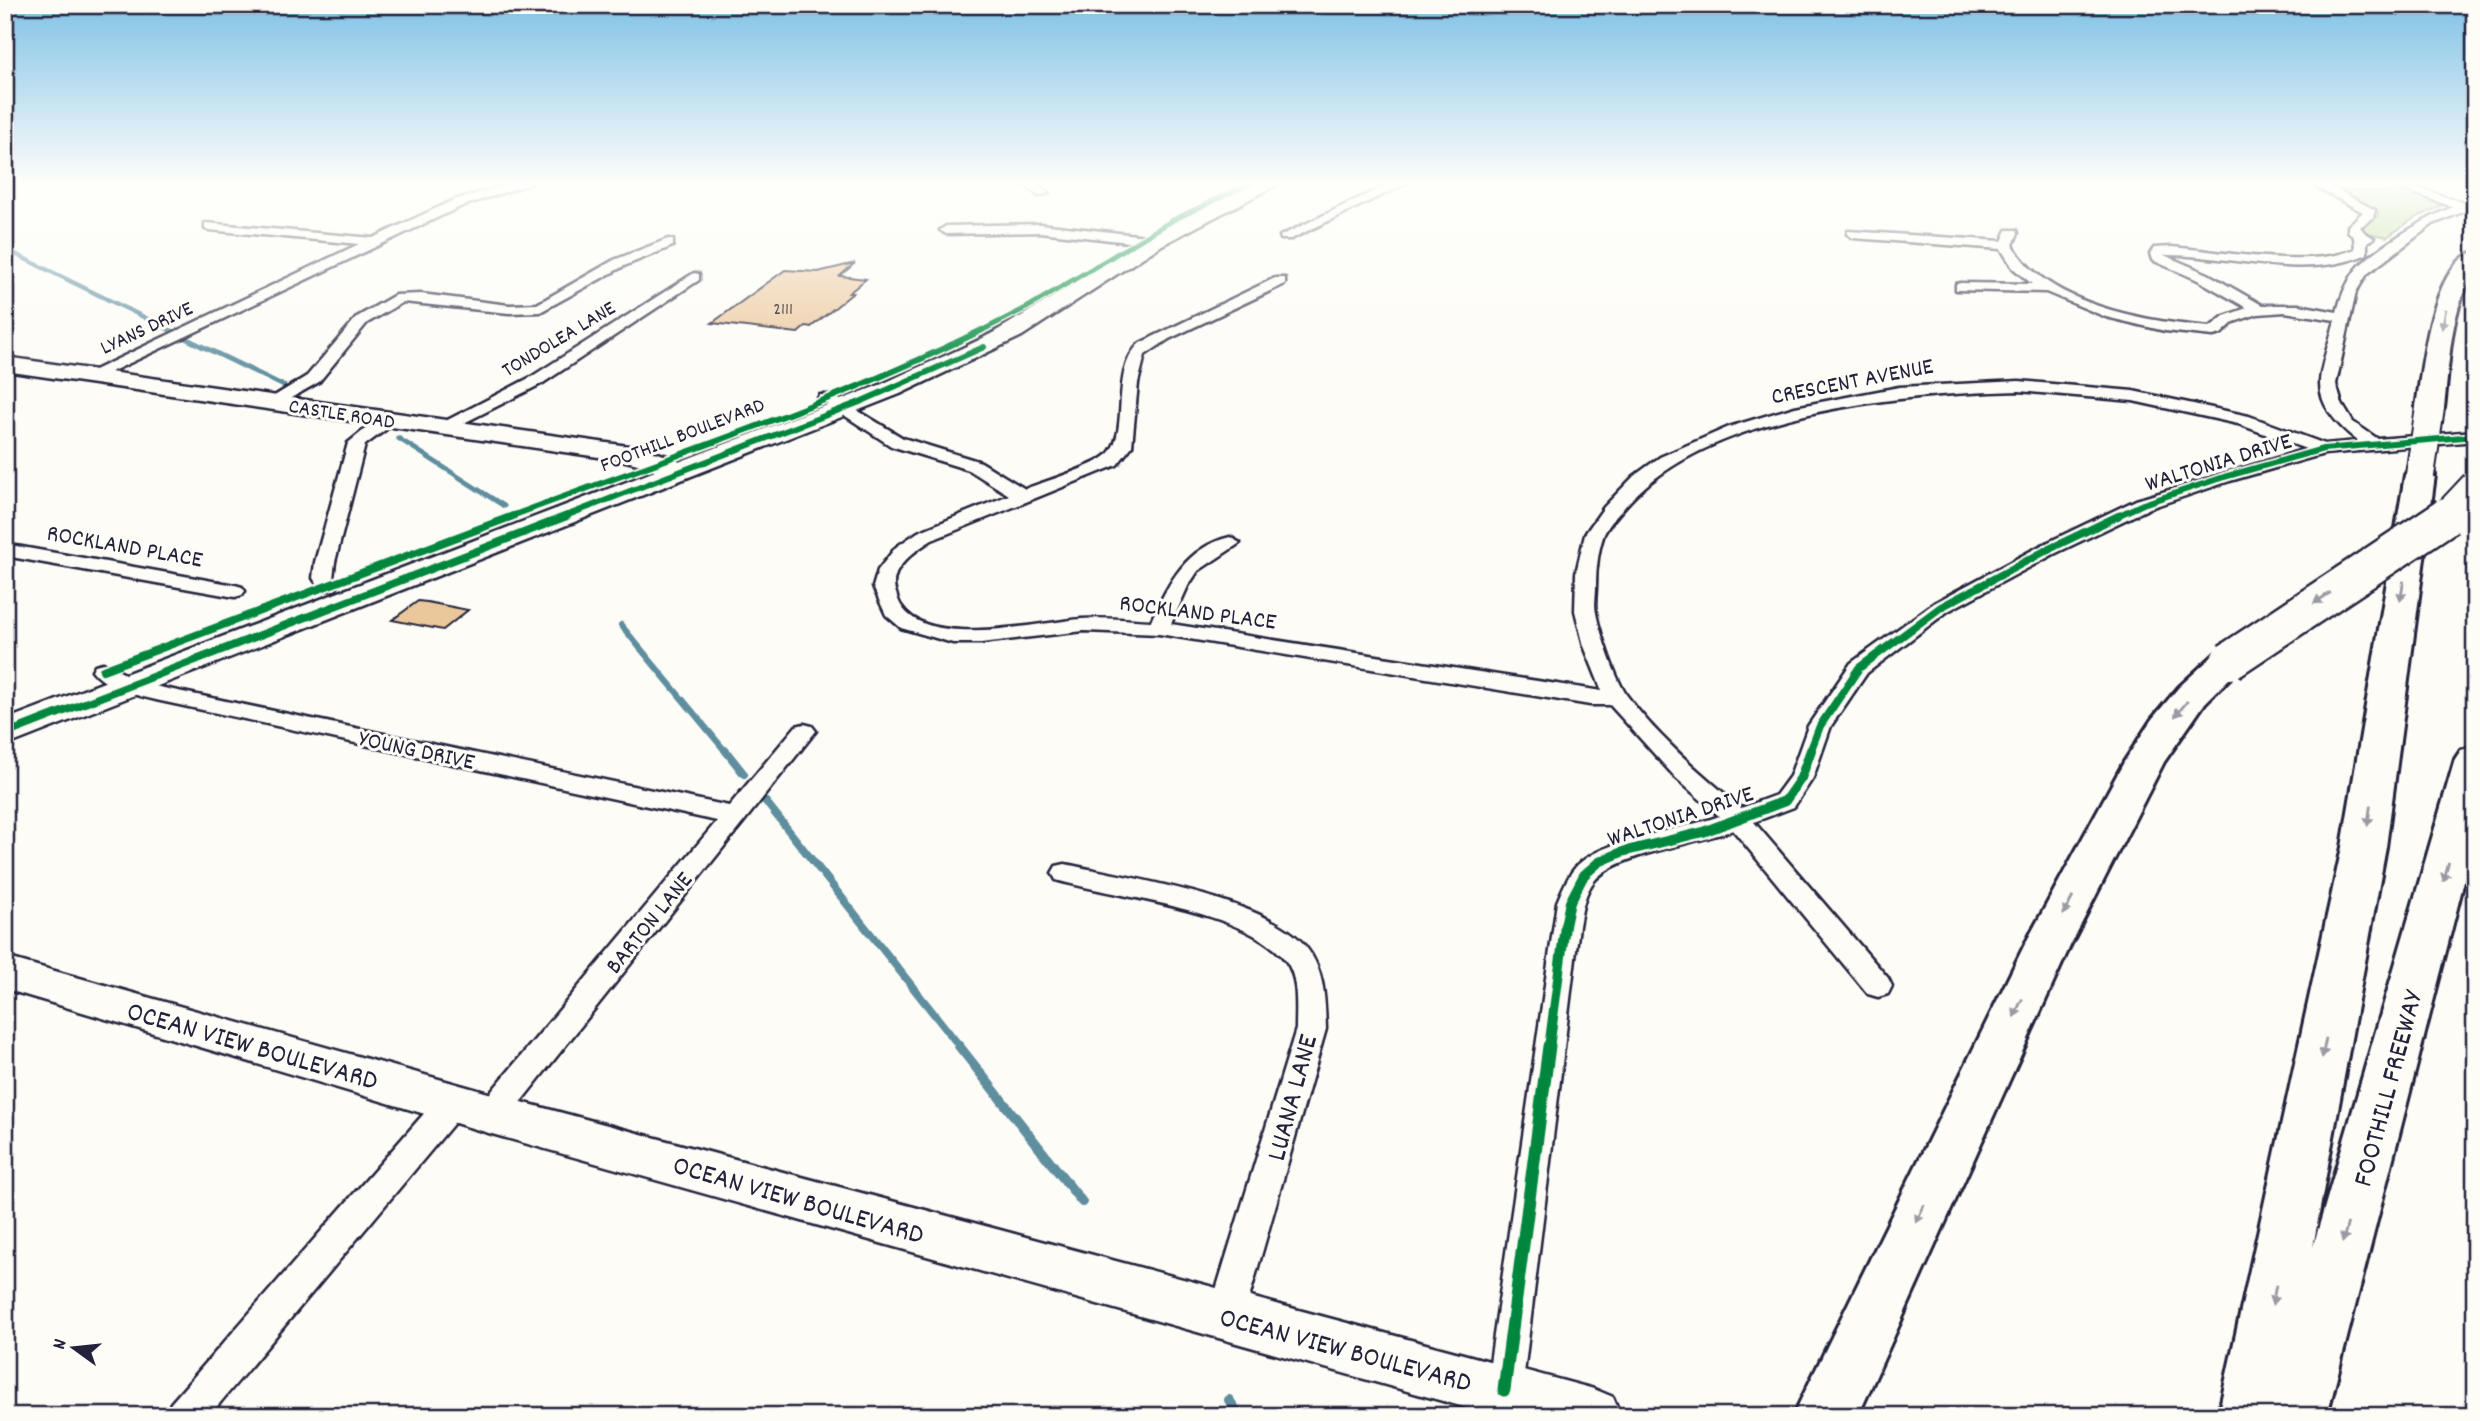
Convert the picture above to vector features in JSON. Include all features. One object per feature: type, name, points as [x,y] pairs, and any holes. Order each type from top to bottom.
[{"type":"highway","points":[[2250,1416],[2364,847],[2445,312],[2453,287],[2475,260]]},
{"type":"highway","points":[[1825,1416],[2047,946],[2144,762],[2192,695],[2229,661],[2263,636],[2431,528],[2466,499],[2475,485]]},
{"type":"highway","name":"FOOTHILL FREEWAY","points":[[2295,1416],[2475,759]]},
{"type":"main road","name":"FOOTHILL BOULEVARD","points":[[5,708],[116,678],[984,347],[1132,249]]},
{"type":"main road","name":"CASTLE ROAD","points":[[5,364],[628,454],[667,467]]},
{"type":"main road","name":"FOOTHILL BOULEVARD","points":[[5,734],[116,678],[328,586],[667,467]]},
{"type":"main road","name":"OCEAN VIEW BOULEVARD","points":[[5,973],[472,1108],[1594,1416]]},
{"type":"street","name":"LYANS DRIVE","points":[[90,376],[359,249]]},
{"type":"street","points":[[271,403],[313,379],[362,320],[400,298],[421,298],[509,309],[540,308],[620,264],[654,249]]},
{"type":"street","points":[[2012,249],[2018,266],[2050,288],[2119,316],[2191,331],[2213,332],[2219,329],[2225,320],[2256,307],[2310,310],[2342,317]]},
{"type":"street","points":[[2346,259],[2362,249]]},
{"type":"street","points":[[2374,444],[2347,425],[2334,404],[2328,384],[2349,292],[2362,271],[2392,249]]},
{"type":"street","points":[[2256,307],[2203,277],[2157,257],[2159,251],[2186,251],[2257,260],[2346,259],[2370,266]]},
{"type":"street","name":"TONDOLEA LANE","points":[[440,428],[537,380],[694,277]]},
{"type":"street","name":"ROCKLAND PLACE","points":[[1280,281],[1147,346],[1137,356],[1133,368],[1125,438],[1118,454],[1111,461],[925,536],[894,559],[883,587],[899,618],[923,630],[953,637],[981,638],[1084,625],[1159,628],[1590,698],[1616,698]]},
{"type":"street","points":[[1961,287],[2050,288]]},
{"type":"street","name":"CRESCENT AVENUE","points":[[1737,818],[1684,772],[1616,698],[1585,611],[1586,573],[1595,534],[1611,511],[1648,474],[1666,461],[1735,431],[1795,412],[1899,392],[2019,386],[2133,396],[2177,405],[2243,420],[2323,449]]},
{"type":"street","points":[[834,403],[897,442],[979,467],[1023,496]]},
{"type":"street","points":[[328,586],[323,578],[325,562],[357,443],[386,421]]},
{"type":"street","name":"WALTONIA DRIVE","points":[[1504,1390],[1529,1185],[1570,902],[1584,875],[1600,862],[1622,852],[1703,832],[1785,801],[1801,778],[1820,726],[1859,668],[1941,607],[2047,550],[2143,504],[2224,477],[2323,449],[2475,436]]},
{"type":"street","points":[[1159,628],[1182,577],[1192,564],[1206,553],[1230,543]]},
{"type":"street","name":"ROCKLAND PLACE","points":[[5,550],[234,591]]},
{"type":"street","name":"YOUNG DRIVE","points":[[116,678],[734,816]]},
{"type":"street","name":"BARTON LANE","points":[[184,1416],[472,1108],[734,816],[804,731]]},
{"type":"street","name":"WALTONIA DRIVE","points":[[1737,818],[1878,986]]},
{"type":"street","name":"LUANA LANE","points":[[1065,873],[1232,913],[1268,930],[1295,951],[1309,981],[1311,1029],[1226,1316]]},
{"type":"building","points":[[855,263],[840,276],[866,279],[811,327],[806,326],[798,333],[712,323],[785,270],[818,272]]},
{"type":"building","points":[[418,601],[468,610],[443,630],[392,620]]},
{"type":"waterway","points":[[6,249],[172,331],[170,330]]},
{"type":"waterway","points":[[185,338],[284,386]]},
{"type":"waterway","points":[[398,438],[504,506]]},
{"type":"waterway","points":[[621,625],[726,752]]},
{"type":"waterway","points":[[725,750],[744,774]]},
{"type":"waterway","points":[[766,802],[961,1048]]},
{"type":"waterway","points":[[959,1046],[1082,1202]]},
{"type":"waterway","points":[[1229,1400],[1240,1416]]},
{"type":"cycle path","points":[[103,670],[808,405],[932,355],[1028,307],[1124,249]]},
{"type":"cycle path","points":[[5,734],[860,402],[984,347]]},
{"type":"cycle path","points":[[1504,1390],[1565,926],[1570,902],[1584,875],[1599,862],[1622,852],[1703,832],[1785,801],[1801,778],[1820,726],[1859,668],[1941,607],[2047,550],[2143,504],[2224,477],[2323,449],[2475,436]]}]
